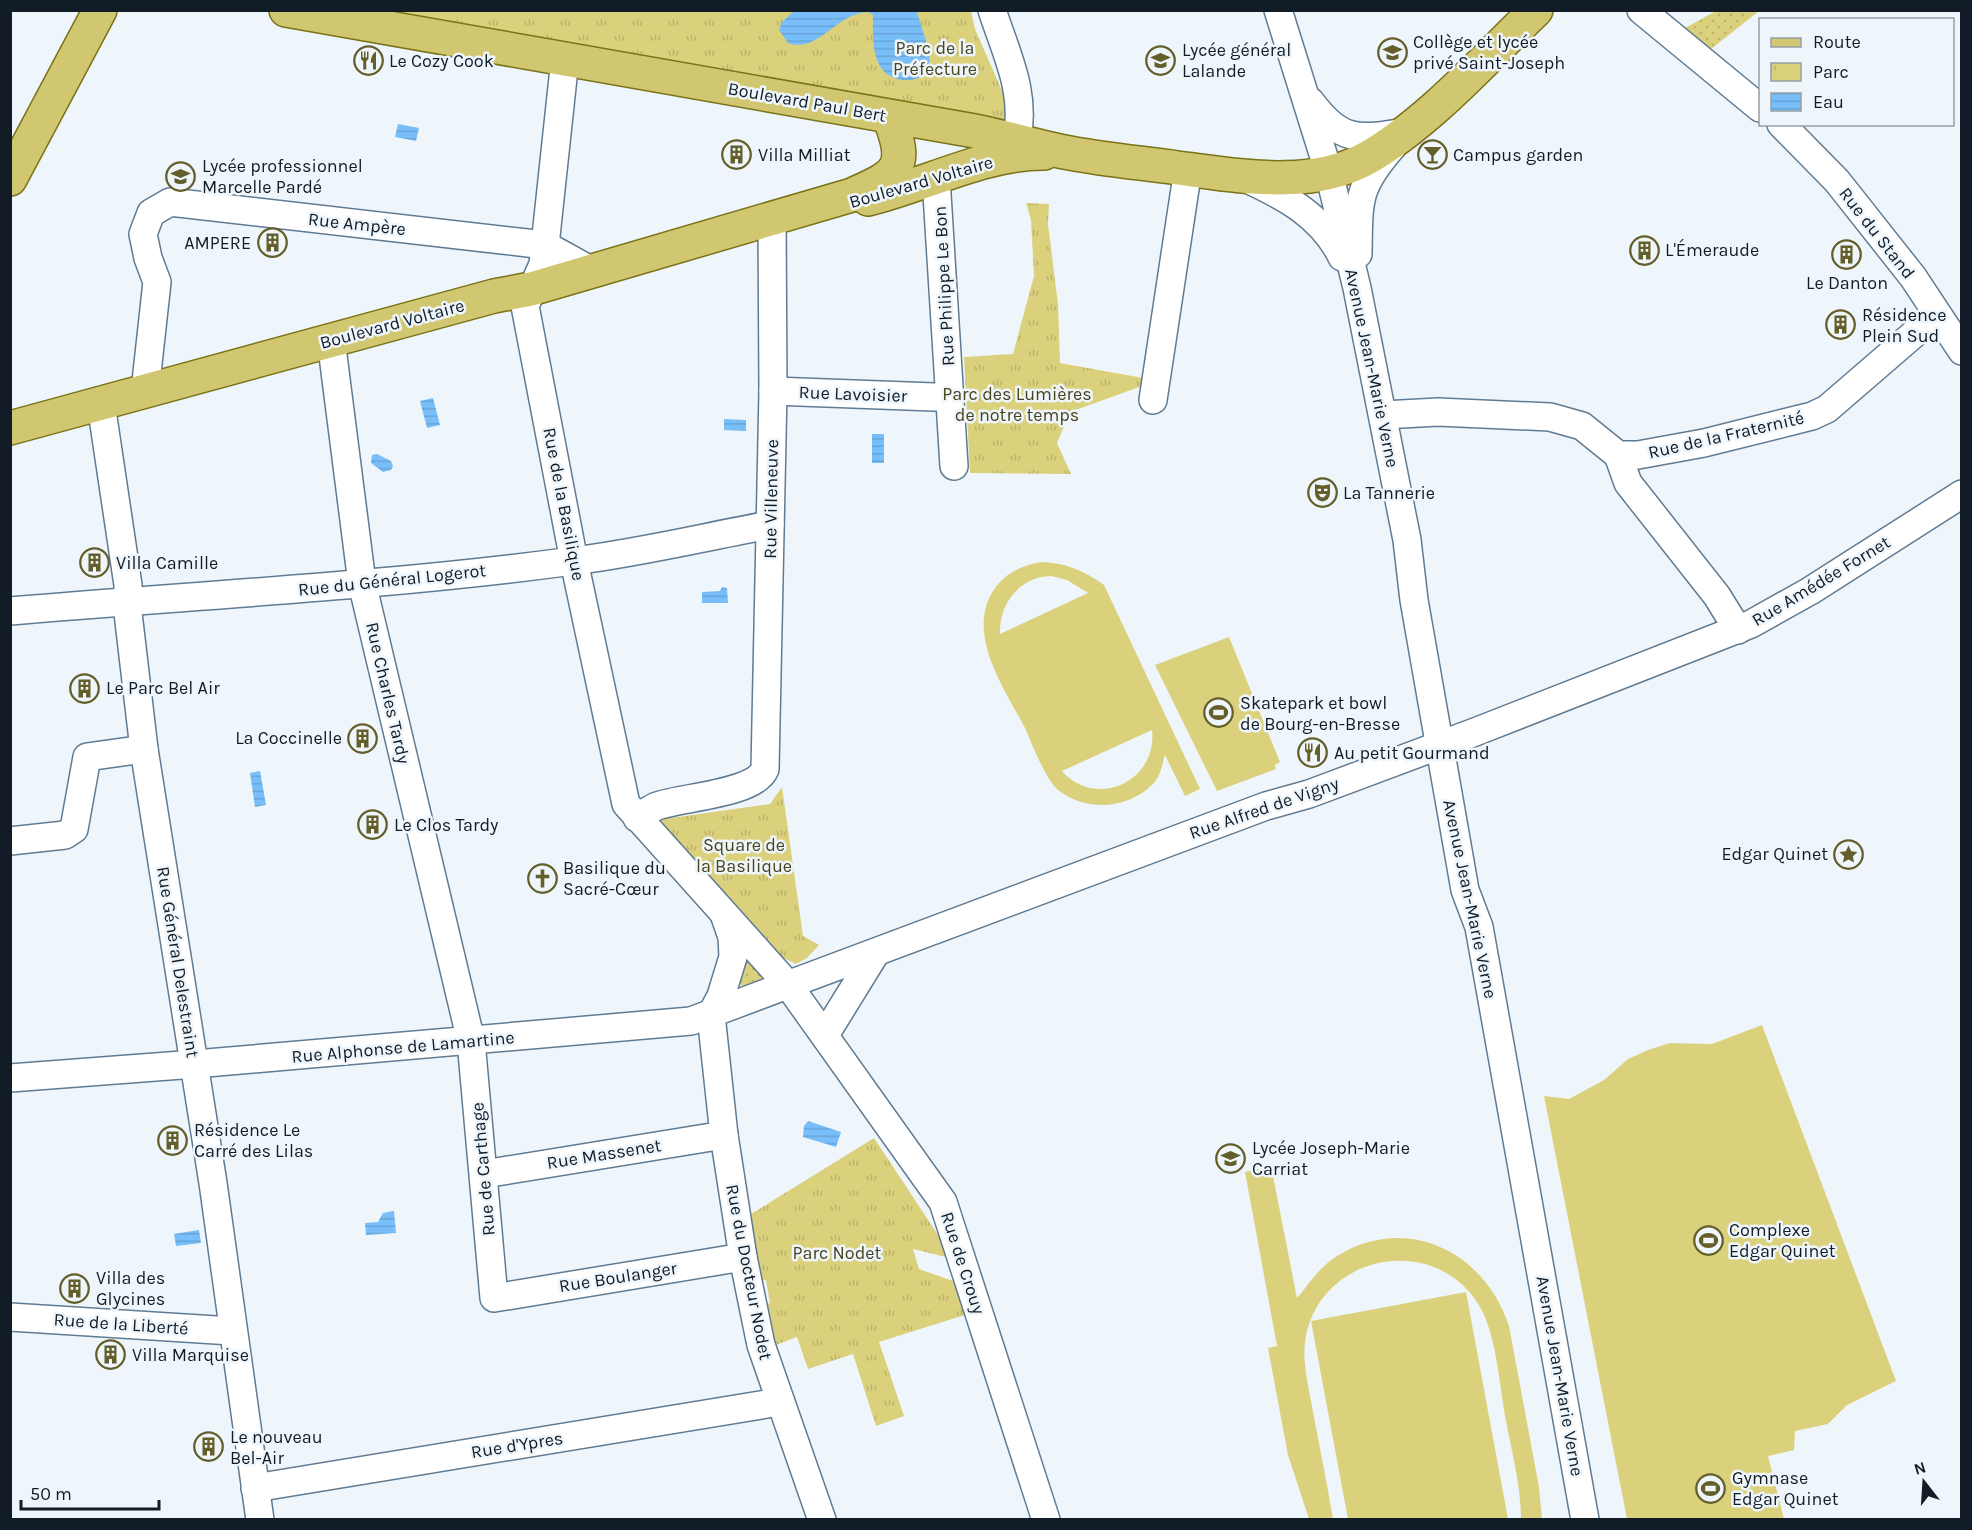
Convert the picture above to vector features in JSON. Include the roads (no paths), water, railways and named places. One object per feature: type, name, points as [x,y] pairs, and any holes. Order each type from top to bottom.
[{"type":"main road","points":[[10,179],[100,10]]},
{"type":"main road","name":"Boulevard Paul Bert","points":[[286,10],[1017,139],[1070,153],[1240,176],[1303,177],[1329,173],[1369,157],[1405,132],[1536,10]]},
{"type":"main road","name":"Boulevard Voltaire","points":[[10,428],[494,296],[531,289],[852,195],[889,178],[896,169],[899,152],[889,117]]},
{"type":"main road","name":"Boulevard Voltaire","points":[[772,220],[882,195],[970,166],[1026,153],[1070,153]]},
{"type":"street","points":[[992,10],[1020,96],[1021,115],[1017,139]]},
{"type":"street","name":"Avenue Jean-Marie Verne","points":[[1278,10],[1329,173],[1357,288],[1383,415],[1407,540],[1414,600],[1465,890],[1479,927],[1585,1520]]},
{"type":"street","points":[[1641,10],[1759,106]]},
{"type":"street","name":"Rue de la Basilique","points":[[565,59],[543,264],[525,306],[574,561],[626,804],[789,986]]},
{"type":"street","points":[[1305,95],[1333,126],[1349,136],[1381,136],[1405,132]]},
{"type":"street","name":"Rue du Stand","points":[[1783,126],[1837,181],[1913,278],[1962,351]]},
{"type":"street","points":[[1357,288],[1362,190],[1375,167],[1405,132]]},
{"type":"street","points":[[1153,400],[1188,169]]},
{"type":"street","points":[[1240,176],[1274,191],[1312,217],[1335,244],[1357,288]]},
{"type":"street","name":"Rue Philippe Le Bon","points":[[936,178],[954,466]]},
{"type":"street","name":"Rue Ampère","points":[[145,392],[157,282],[148,258],[143,234],[151,213],[170,202],[545,245]]},
{"type":"street","name":"Rue Villeneuve","points":[[637,818],[656,806],[746,785],[762,776],[767,761],[773,391],[772,220]]},
{"type":"street","points":[[545,245],[592,271]]},
{"type":"street","name":"Rue de la Fraternité","points":[[1618,455],[1638,455],[1812,416],[1827,409],[1937,314]]},
{"type":"street","name":"Rue Charles Tardy","points":[[331,340],[362,583],[471,1041]]},
{"type":"street","name":"Rue Lavoisier","points":[[773,391],[934,397]]},
{"type":"street","name":"Rue Général Delestraint","points":[[101,404],[127,573],[144,749],[195,1064],[260,1520]]},
{"type":"street","points":[[1383,415],[1438,412],[1550,417],[1582,426],[1618,455]]},
{"type":"street","name":"Rue Amédée Fornet","points":[[1618,455],[1628,483],[1718,596],[1738,630],[1810,591],[1962,494]]},
{"type":"street","name":"Rue du Général Logerot","points":[[10,611],[267,592],[574,561],[770,525]]},
{"type":"street","name":"Rue Alfred de Vigny","points":[[789,986],[1266,806],[1309,794],[1738,630]]},
{"type":"street","points":[[10,841],[65,836],[74,829],[87,757],[144,749]]},
{"type":"street","name":"Rue de la Basilique","points":[[711,1015],[722,996],[733,957],[732,937],[724,913]]},
{"type":"street","points":[[825,1035],[875,954]]},
{"type":"street","name":"Rue Alphonse de Lamartine","points":[[10,1078],[676,1024],[711,1015],[789,986]]},
{"type":"street","name":"Rue de Crouy","points":[[789,986],[943,1202],[1046,1520]]},
{"type":"street","name":"Rue du Docteur Nodet","points":[[711,1015],[724,1135],[742,1257],[761,1346],[778,1402],[822,1520]]},
{"type":"street","name":"Rue de Carthage","points":[[471,1041],[494,1298]]},
{"type":"street","name":"Rue Massenet","points":[[484,1174],[724,1135]]},
{"type":"street","name":"Rue Boulanger","points":[[494,1298],[742,1257]]},
{"type":"street","name":"Rue de la Liberté","points":[[10,1317],[232,1330]]},
{"type":"street","name":"Rue d'Ypres","points":[[255,1488],[778,1402]]},
{"type":"water","points":[[794,11],[917,11],[928,50],[928,71],[923,76],[907,80],[892,77],[884,72],[879,64],[874,45],[873,15],[868,12],[846,19],[809,43],[799,45],[788,43],[779,30],[782,22]]},
{"type":"water","points":[[398,124],[419,128],[416,141],[395,137]]},
{"type":"water","points":[[433,398],[440,425],[427,428],[420,401]]},
{"type":"water","points":[[724,419],[746,420],[746,431],[724,430]]},
{"type":"water","points":[[872,434],[884,434],[884,463],[872,463]]},
{"type":"water","points":[[377,454],[391,461],[393,466],[391,470],[383,472],[371,463],[372,455]]},
{"type":"water","points":[[722,587],[727,588],[728,603],[702,603],[702,592],[720,591]]},
{"type":"water","points":[[260,771],[266,805],[255,807],[250,773]]},
{"type":"water","points":[[808,1121],[841,1132],[836,1147],[803,1137],[804,1126]]},
{"type":"water","points":[[394,1211],[396,1233],[366,1235],[365,1223],[378,1222],[383,1213]]},
{"type":"water","points":[[199,1230],[201,1243],[176,1246],[174,1234]]},
{"type":"place","name":"Collège et lycée privé Saint-Joseph","points":[[1392,52]]},
{"type":"place","name":"Lycée général Lalande","points":[[1161,60]]},
{"type":"place","name":"Le Cozy Cook","points":[[368,61]]},
{"type":"place","name":"Villa Milliat","points":[[737,155]]},
{"type":"place","name":"Campus garden","points":[[1432,155]]},
{"type":"place","name":"Lycée professionnel Marcelle Pardé","points":[[181,176]]},
{"type":"place","name":"AMPERE","points":[[272,243]]},
{"type":"place","name":"L'Émeraude","points":[[1644,250]]},
{"type":"place","name":"Le Danton","points":[[1847,254]]},
{"type":"place","name":"Résidence Plein Sud","points":[[1841,325]]},
{"type":"place","name":"La Tannerie","points":[[1322,493]]},
{"type":"place","name":"Villa Camille","points":[[95,563]]},
{"type":"place","name":"Le Parc Bel Air","points":[[85,688]]},
{"type":"place","name":"Skatepark et bowl de Bourg-en-Bresse","points":[[1219,713]]},
{"type":"place","name":"La Coccinelle","points":[[363,738]]},
{"type":"place","name":"Au petit Gourmand","points":[[1313,753]]},
{"type":"place","name":"Le Clos Tardy","points":[[373,825]]},
{"type":"place","name":"Edgar Quinet","points":[[1849,854]]},
{"type":"place","name":"Basilique du Sacré-Cœur","points":[[542,878]]},
{"type":"place","name":"Résidence Le Carré des Lilas","points":[[173,1140]]},
{"type":"place","name":"Lycée Joseph-Marie Carriat","points":[[1231,1158]]},
{"type":"place","name":"Complexe Edgar Quinet","points":[[1708,1240]]},
{"type":"place","name":"Villa des Glycines","points":[[75,1288]]},
{"type":"place","name":"Villa Marquise","points":[[111,1355]]},
{"type":"place","name":"Le nouveau Bel-Air","points":[[209,1447]]},
{"type":"place","name":"Gymnase Edgar Quinet","points":[[1711,1488]]},
{"type":"park label","name":"Parc de la Préfecture","points":[[935,58]]},
{"type":"park label","name":"Parc des Lumières de notre temps","points":[[1017,404]]},
{"type":"park label","name":"Square de la Basilique","points":[[744,855]]},
{"type":"park label","name":"Parc Nodet","points":[[837,1253]]}]
